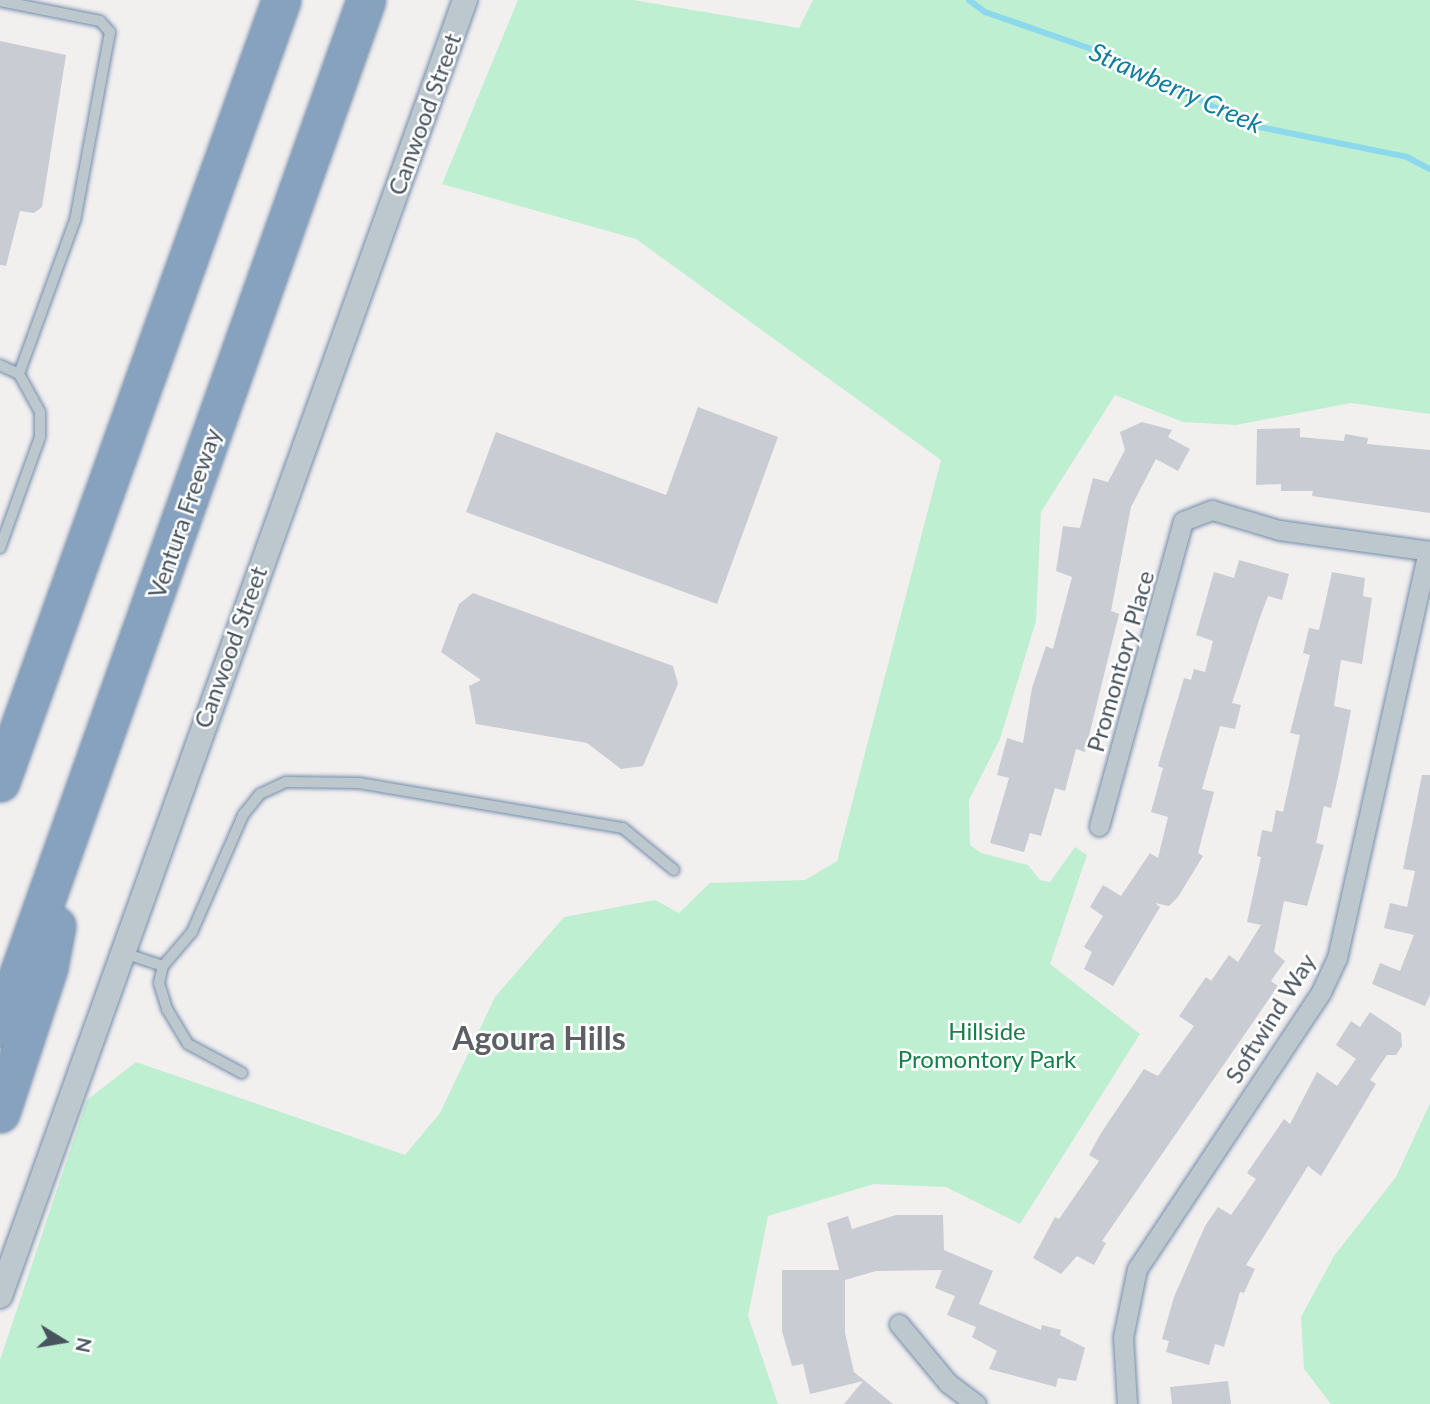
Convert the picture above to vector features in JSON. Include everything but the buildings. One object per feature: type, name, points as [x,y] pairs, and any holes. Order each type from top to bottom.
[{"type":"highway","points":[[0,782],[281,0]]},
{"type":"highway","name":"Ventura Freeway","points":[[0,1027],[366,0]]},
{"type":"highway","points":[[0,742],[33,692]]},
{"type":"highway","points":[[0,1113],[48,968],[75,822]]},
{"type":"street","name":"Canwood Street","points":[[0,1296],[120,952],[465,0]]},
{"type":"street","name":"Promontory Place","points":[[1099,826],[1171,574],[1177,536],[1183,521],[1212,510],[1279,530],[1429,551]]},
{"type":"street","name":"Softwind Way","points":[[1127,1404],[1123,1337],[1136,1269],[1321,992],[1337,958],[1429,551]]},
{"type":"street","points":[[899,1324],[948,1383],[976,1404]]},
{"type":"lane","points":[[0,1],[100,21],[110,32],[75,220],[19,374]]},
{"type":"lane","points":[[0,365],[19,374],[40,412],[40,437],[0,548]]},
{"type":"lane","points":[[242,1073],[202,1056],[177,1030],[159,983],[163,967],[192,932],[243,815],[260,794],[286,782],[359,783],[623,828],[674,870]]},
{"type":"lane","points":[[120,952],[163,967]]},
{"type":"green space","name":"Hillside Promontory Park","points":[[518,0],[633,0],[799,28],[813,0],[1430,0],[1430,414],[1351,403],[1236,425],[1183,422],[1115,395],[1041,512],[1036,621],[1000,739],[969,800],[970,845],[981,853],[1028,865],[1040,880],[1050,882],[1075,847],[1087,855],[1050,964],[1140,1034],[1020,1224],[946,1187],[874,1184],[768,1216],[748,1316],[778,1404],[0,1404],[0,1360],[87,1100],[136,1062],[405,1155],[440,1113],[495,997],[564,917],[655,900],[679,913],[710,883],[805,880],[837,861],[941,460],[636,239],[442,184]]},
{"type":"green space","points":[[1430,1103],[1430,1404],[1331,1404],[1304,1369],[1301,1317],[1334,1256],[1396,1177]]},
{"type":"waterway","name":"Strawberry Creek","points":[[969,0],[985,12],[1120,59],[1250,125],[1407,157],[1430,169]]},
{"type":"district","name":"Agoura Hills","points":[[539,1038]]}]
